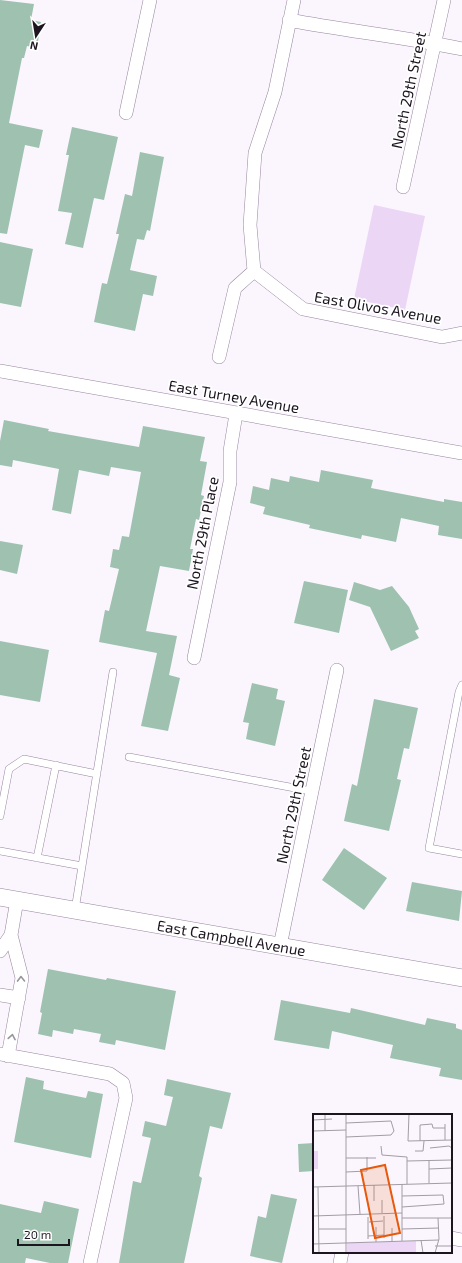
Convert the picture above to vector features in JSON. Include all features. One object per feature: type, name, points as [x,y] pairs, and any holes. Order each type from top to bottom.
[{"type":"street","points":[[126,113],[150,0]]},
{"type":"street","points":[[219,357],[235,288],[254,271],[250,225],[254,153],[276,92],[294,0]]},
{"type":"street","name":"North 29th Street","points":[[403,187],[444,0]]},
{"type":"street","points":[[289,20],[349,31],[435,43],[462,49]]},
{"type":"street","name":"East Olivos Avenue","points":[[254,271],[303,309],[442,337],[462,333]]},
{"type":"street","name":"East Turney Avenue","points":[[0,371],[462,453]]},
{"type":"street","name":"North 29th Place","points":[[194,658],[230,482],[230,451],[236,414]]},
{"type":"street","name":"North 29th Street","points":[[280,946],[337,670]]},
{"type":"street","name":"East Campbell Avenue","points":[[0,896],[462,978]]},
{"type":"street","points":[[17,900],[11,936],[22,978],[19,998],[4,1055],[110,1074],[123,1083],[126,1098],[90,1263]]},
{"type":"street","points":[[0,951],[11,936]]},
{"type":"street","points":[[0,995],[19,998]]},
{"type":"street","points":[[452,1238],[462,1240]]},
{"type":"street","points":[[340,1263],[342,1253]]},
{"type":"lane","points":[[75,910],[113,672]]},
{"type":"lane","points":[[462,685],[459,692],[429,848],[462,854]]},
{"type":"lane","points":[[129,757],[312,791]]},
{"type":"lane","points":[[0,816],[9,769],[24,759],[97,774]]},
{"type":"lane","points":[[36,858],[56,765]]},
{"type":"lane","points":[[0,851],[82,866]]},
{"type":"shaded area","points":[[374,205],[425,216],[405,310],[354,299]]},
{"type":"building","points":[[0,0],[34,4],[31,20],[41,22],[37,48],[27,46],[24,58],[22,58],[9,123],[43,130],[39,148],[25,145],[7,234],[0,233]]},
{"type":"building","points":[[72,127],[118,137],[104,200],[94,198],[83,248],[65,244],[72,213],[58,211],[69,155],[66,155]]},
{"type":"building","points":[[140,152],[164,157],[150,231],[147,230],[144,240],[137,239],[130,270],[157,276],[153,296],[143,294],[135,331],[94,322],[102,283],[107,284],[119,234],[116,234],[125,194],[132,196]]},
{"type":"building","points":[[0,242],[33,249],[21,307],[0,303]]},
{"type":"building","points":[[4,420],[49,429],[48,431],[139,447],[143,426],[205,437],[200,461],[207,462],[201,495],[204,496],[199,520],[196,519],[190,549],[193,549],[189,571],[160,566],[146,631],[177,636],[169,675],[180,678],[168,731],[141,726],[157,653],[99,642],[105,610],[109,611],[119,569],[110,567],[113,549],[119,550],[122,536],[129,537],[141,472],[111,467],[109,476],[79,470],[71,514],[52,510],[59,469],[13,460],[12,467],[0,465],[0,441]]},
{"type":"building","points":[[321,470],[373,480],[371,488],[444,502],[444,499],[462,502],[462,539],[438,535],[439,526],[401,518],[396,542],[362,535],[361,539],[309,528],[310,525],[263,514],[265,507],[250,503],[253,486],[269,490],[271,478],[289,482],[290,476],[319,482]]},
{"type":"building","points":[[0,541],[23,545],[17,574],[0,570]]},
{"type":"building","points":[[304,581],[348,590],[339,633],[294,623]]},
{"type":"building","points":[[354,582],[380,590],[392,586],[409,607],[419,629],[415,631],[419,638],[391,651],[370,607],[349,600]]},
{"type":"building","points":[[0,641],[49,650],[40,702],[0,695]]},
{"type":"building","points":[[252,683],[278,689],[276,699],[285,701],[275,746],[246,739],[249,723],[243,722]]},
{"type":"building","points":[[374,699],[418,708],[409,749],[404,748],[397,779],[401,780],[389,831],[344,821],[352,784],[357,786]]},
{"type":"building","points":[[344,848],[387,878],[364,910],[322,880]]},
{"type":"building","points":[[412,882],[462,891],[459,921],[406,911]]},
{"type":"building","points":[[48,969],[176,991],[165,1050],[116,1040],[115,1045],[99,1042],[101,1034],[74,1029],[73,1034],[53,1030],[52,1037],[38,1034],[42,1013],[40,1012]]},
{"type":"building","points":[[281,1000],[350,1013],[351,1008],[425,1025],[427,1018],[456,1024],[456,1028],[462,1030],[462,1080],[439,1076],[441,1068],[390,1058],[393,1045],[332,1031],[329,1049],[274,1040]]},
{"type":"building","points":[[26,1077],[44,1081],[43,1089],[61,1093],[86,1098],[88,1091],[103,1094],[91,1158],[14,1142]]},
{"type":"building","points":[[167,1079],[231,1093],[222,1129],[210,1126],[199,1176],[202,1178],[184,1263],[119,1263],[133,1181],[141,1183],[151,1138],[142,1136],[145,1121],[166,1126],[173,1097],[164,1095]]},
{"type":"building","points":[[313,1143],[313,1171],[299,1172],[298,1144]]},
{"type":"building","points":[[271,1194],[297,1199],[282,1263],[250,1256],[258,1216],[266,1218]]},
{"type":"building","points":[[44,1201],[79,1209],[68,1263],[50,1263],[26,1258],[25,1263],[0,1263],[0,1204],[41,1213]]}]
